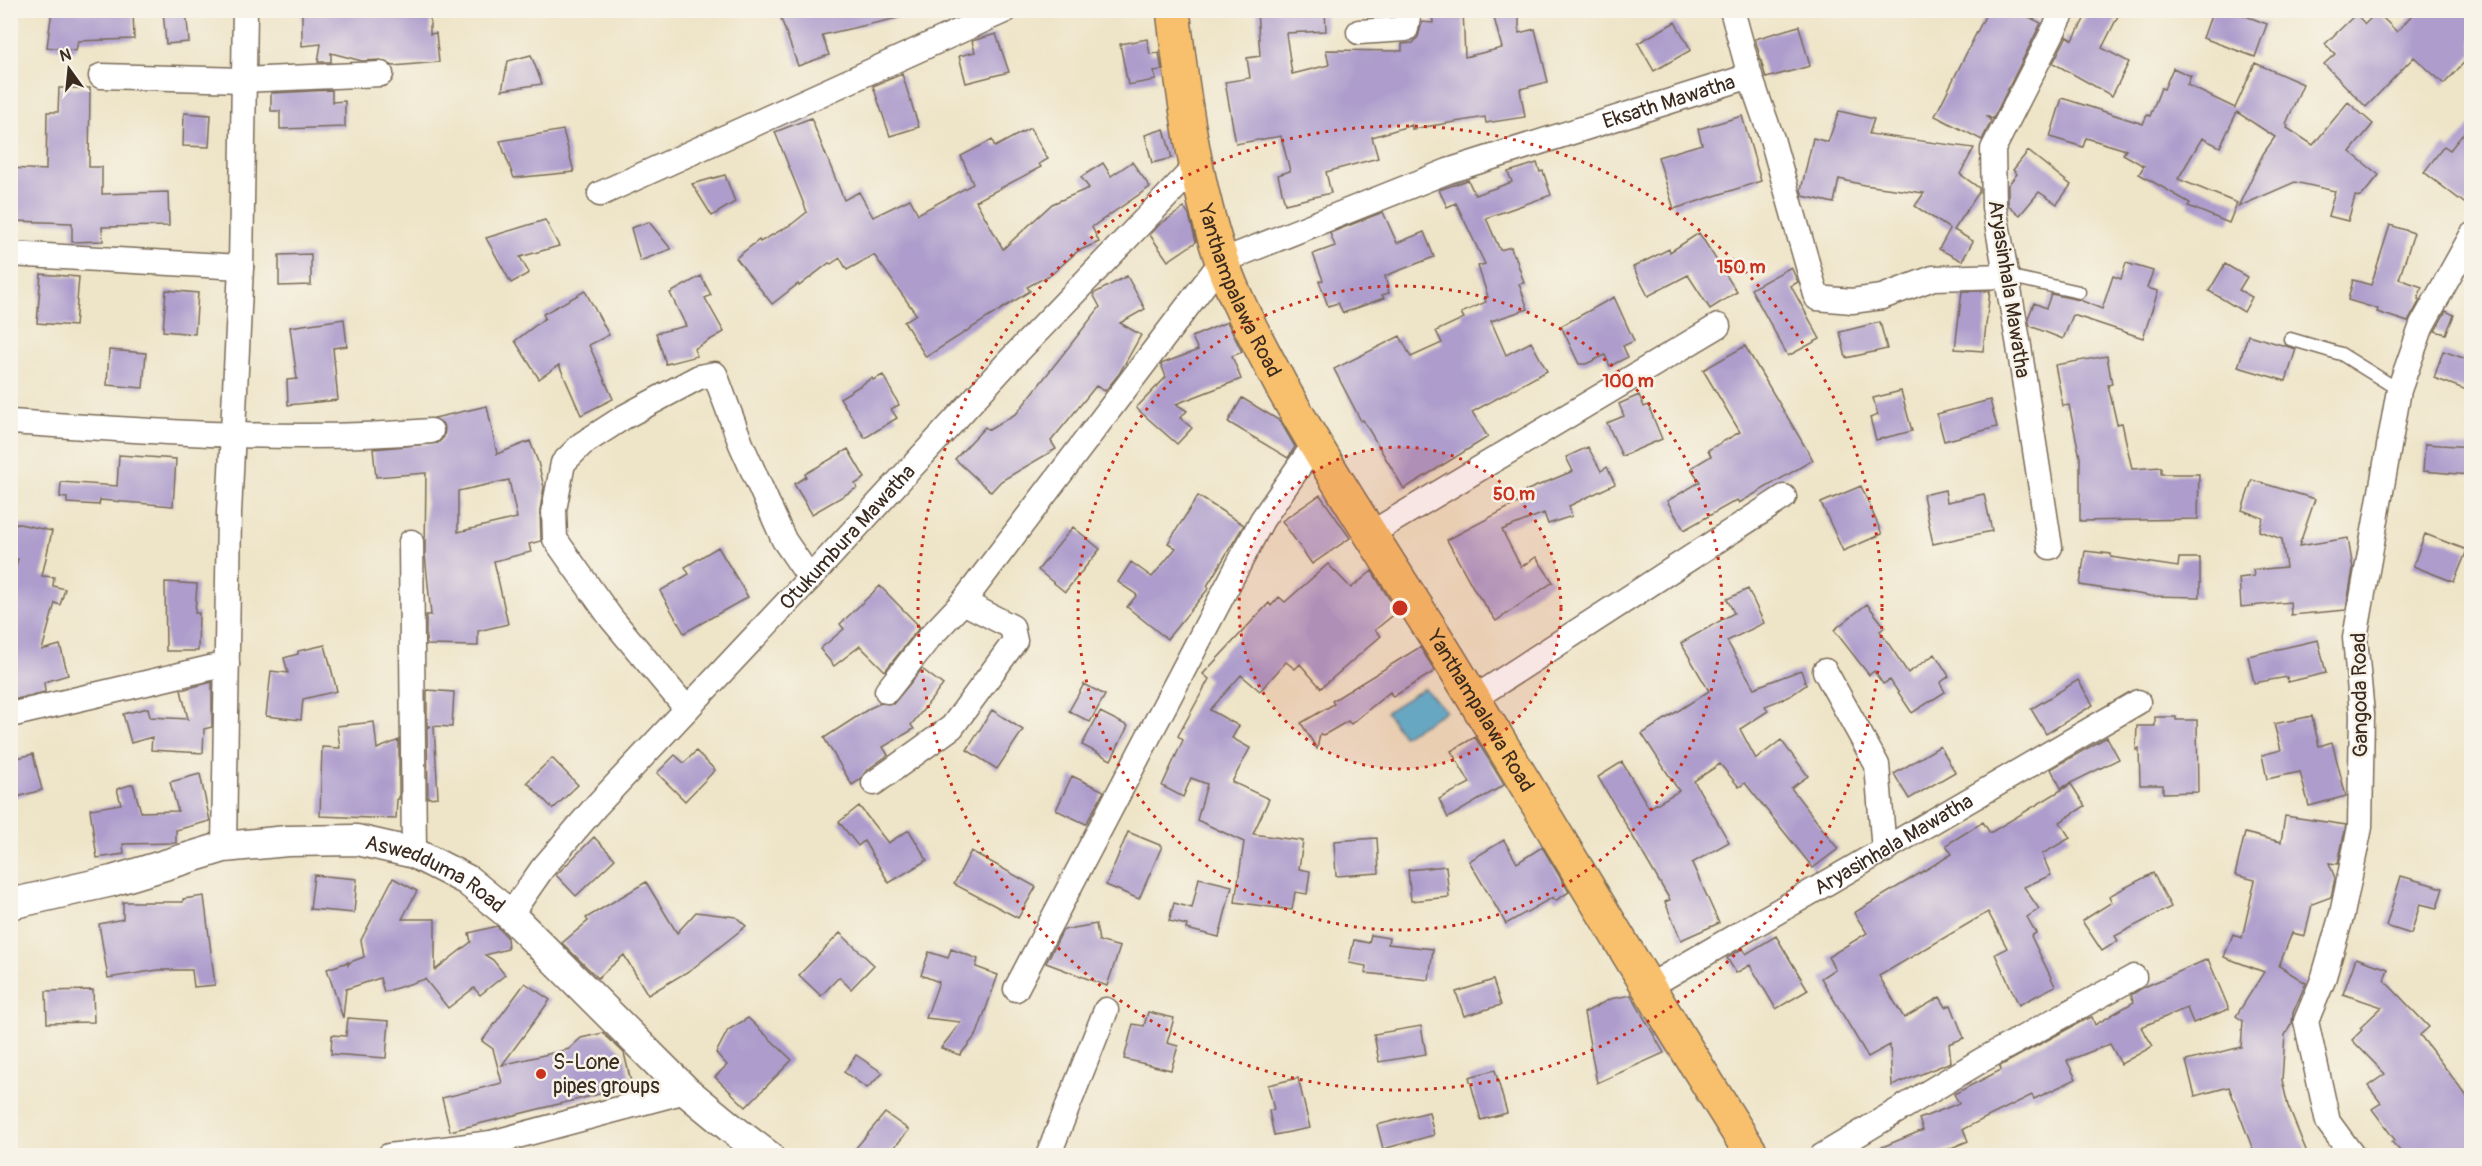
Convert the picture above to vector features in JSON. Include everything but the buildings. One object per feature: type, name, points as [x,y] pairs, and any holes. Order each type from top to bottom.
[{"type":"main road","name":"Yanthampalawa Road","points":[[1173,10],[1195,167],[1222,261],[1269,362],[1314,444],[1753,1155]]},
{"type":"street","points":[[224,847],[223,773],[232,436],[241,267],[245,10]]},
{"type":"street","points":[[600,194],[954,36],[1006,10]]},
{"type":"street","points":[[1359,32],[1406,29],[1409,10]]},
{"type":"street","points":[[1731,10],[1750,76]]},
{"type":"street","name":"Aryasinhala Mawatha","points":[[2050,547],[1994,207],[1993,149],[2064,10]]},
{"type":"street","points":[[101,76],[243,80],[381,74]]},
{"type":"street","name":"Eksath Mawatha","points":[[1222,261],[1448,171],[1750,76],[1772,138],[1817,298],[1852,301],[1882,297],[1933,278],[2007,276]]},
{"type":"street","name":"Otukumbura Mawatha","points":[[510,915],[542,869],[588,815],[1009,361],[1195,167]]},
{"type":"street","name":"Gangoda Road","points":[[2353,1155],[2328,1122],[2315,1074],[2306,1020],[2326,969],[2342,914],[2360,827],[2362,714],[2355,638],[2398,390],[2422,325],[2472,235]]},
{"type":"street","points":[[10,254],[241,267]]},
{"type":"street","points":[[887,691],[928,639],[963,602],[1222,261]]},
{"type":"street","points":[[1370,534],[1718,327]]},
{"type":"street","points":[[687,709],[611,618],[555,538],[554,510],[563,464],[582,444],[624,417],[699,377],[715,374],[741,444],[784,540],[810,578]]},
{"type":"street","points":[[10,422],[232,436],[380,435],[431,430]]},
{"type":"street","points":[[1016,988],[1262,520],[1314,444]]},
{"type":"street","points":[[1473,699],[1784,497]]},
{"type":"street","points":[[411,542],[414,853]]},
{"type":"street","points":[[874,783],[952,728],[1015,641],[1012,627],[963,602]]},
{"type":"street","points":[[10,715],[227,664]]},
{"type":"street","points":[[1825,671],[1877,765],[1884,851]]},
{"type":"street","name":"Aryasinhala Mawatha","points":[[1648,987],[2138,702]]},
{"type":"street","name":"Aswedduma Road","points":[[10,904],[112,881],[224,847],[287,841],[357,840],[414,853],[467,880],[510,915],[686,1091],[768,1155]]},
{"type":"street","points":[[1822,1155],[1982,1060],[2134,977]]},
{"type":"street","points":[[1048,1155],[1106,1010]]},
{"type":"street","points":[[389,1155],[491,1143],[686,1091]]},
{"type":"lane","points":[[2007,276],[2079,292]]},
{"type":"lane","points":[[2290,339],[2341,354],[2398,390]]},
{"type":"water","points":[[1424,688],[1446,711],[1403,736],[1386,712]]},
{"type":"place","name":"S-Lone pipes groups","points":[[541,1074]]}]
